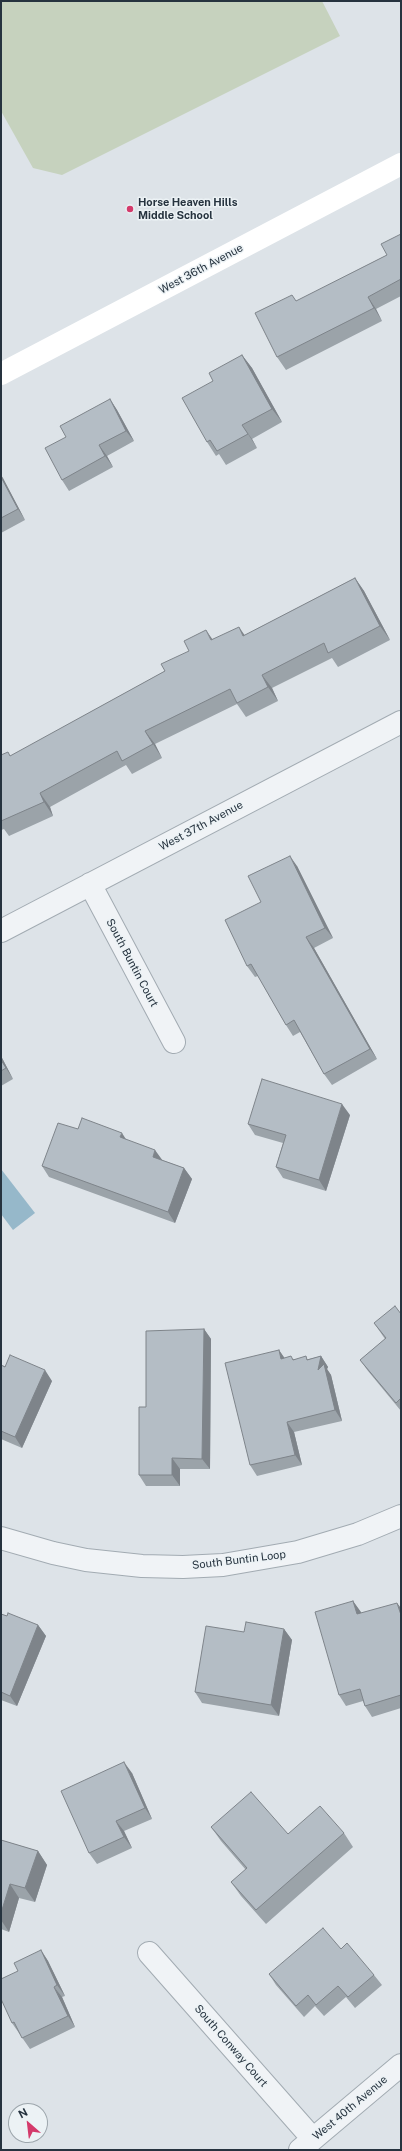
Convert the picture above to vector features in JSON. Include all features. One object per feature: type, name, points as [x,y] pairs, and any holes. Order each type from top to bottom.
[{"type":"street","name":"West 36th Avenue","points":[[1,374],[401,164]]},
{"type":"street","name":"West 37th Avenue","points":[[1,931],[401,722]]},
{"type":"street","name":"South Buntin Court","points":[[90,884],[174,1042]]},
{"type":"street","name":"South Buntin Loop","points":[[1,1538],[53,1553],[86,1560],[142,1566],[183,1567],[238,1563],[298,1552],[358,1534],[401,1516]]},
{"type":"street","name":"South Conway Court","points":[[149,1953],[306,2145]]},
{"type":"street","name":"West 40th Avenue","points":[[306,2145],[401,2065]]},
{"type":"green space","points":[[1,1],[322,1],[340,36],[62,175],[33,168],[1,111]]},
{"type":"water","points":[[1,1169],[35,1213],[13,1230],[1,1214]]},
{"type":"building","points":[[401,234],[401,279],[368,297],[374,308],[277,357],[255,313],[292,295],[296,301],[387,255],[381,244]]},
{"type":"building","points":[[242,355],[272,409],[242,425],[248,434],[217,451],[210,440],[207,442],[182,398],[213,381],[209,373]]},
{"type":"building","points":[[110,399],[126,431],[99,445],[105,456],[62,480],[45,448],[66,437],[60,426]]},
{"type":"building","points":[[1,477],[18,509],[1,518]]},
{"type":"building","points":[[355,578],[380,626],[328,653],[324,643],[262,675],[268,687],[237,703],[230,689],[145,731],[153,744],[122,761],[117,751],[40,793],[44,802],[1,821],[1,755],[8,752],[10,756],[165,671],[161,664],[189,651],[184,641],[206,630],[211,640],[239,627],[243,636]]},
{"type":"building","points":[[290,856],[325,928],[306,937],[370,1049],[324,1074],[294,1020],[286,1025],[251,964],[247,966],[225,920],[261,902],[248,876]]},
{"type":"building","points":[[1,1060],[6,1068],[1,1071]]},
{"type":"building","points":[[262,1079],[342,1104],[319,1180],[276,1167],[286,1135],[248,1124]]},
{"type":"building","points":[[82,1118],[122,1133],[120,1137],[155,1150],[153,1157],[184,1168],[168,1212],[42,1166],[58,1123],[78,1129]]},
{"type":"building","points":[[395,1306],[401,1314],[401,1398],[396,1403],[360,1360],[386,1338],[374,1323]]},
{"type":"building","points":[[204,1329],[202,1459],[172,1458],[172,1475],[139,1475],[139,1407],[146,1407],[146,1331]]},
{"type":"building","points":[[279,1350],[281,1359],[291,1356],[293,1360],[306,1356],[307,1360],[321,1356],[318,1370],[324,1364],[335,1410],[287,1422],[295,1455],[250,1465],[225,1363]]},
{"type":"building","points":[[10,1355],[45,1370],[15,1437],[1,1431],[1,1365],[5,1367]]},
{"type":"building","points":[[353,1601],[357,1614],[397,1603],[401,1615],[401,1695],[365,1706],[360,1689],[339,1695],[315,1612]]},
{"type":"building","points":[[8,1613],[38,1625],[10,1696],[1,1692],[1,1614],[7,1616]]},
{"type":"building","points":[[246,1622],[284,1629],[271,1705],[195,1692],[206,1626],[244,1632]]},
{"type":"building","points":[[124,1762],[145,1808],[116,1821],[124,1837],[89,1853],[61,1791]]},
{"type":"building","points":[[251,1792],[288,1834],[320,1806],[344,1833],[256,1910],[231,1882],[247,1868],[211,1827]]},
{"type":"building","points":[[1,1840],[38,1851],[25,1888],[10,1884],[1,1913]]},
{"type":"building","points":[[323,1928],[341,1949],[347,1943],[374,1975],[348,1997],[338,1986],[316,2005],[308,1995],[296,2006],[269,1974]]},
{"type":"building","points":[[41,1950],[57,1985],[54,1987],[68,2016],[22,2038],[14,2022],[12,2023],[1,1999],[1,1979],[18,1971],[14,1963]]},
{"type":"place","name":"Horse Heaven Hills Middle School","points":[[130,209]]}]
